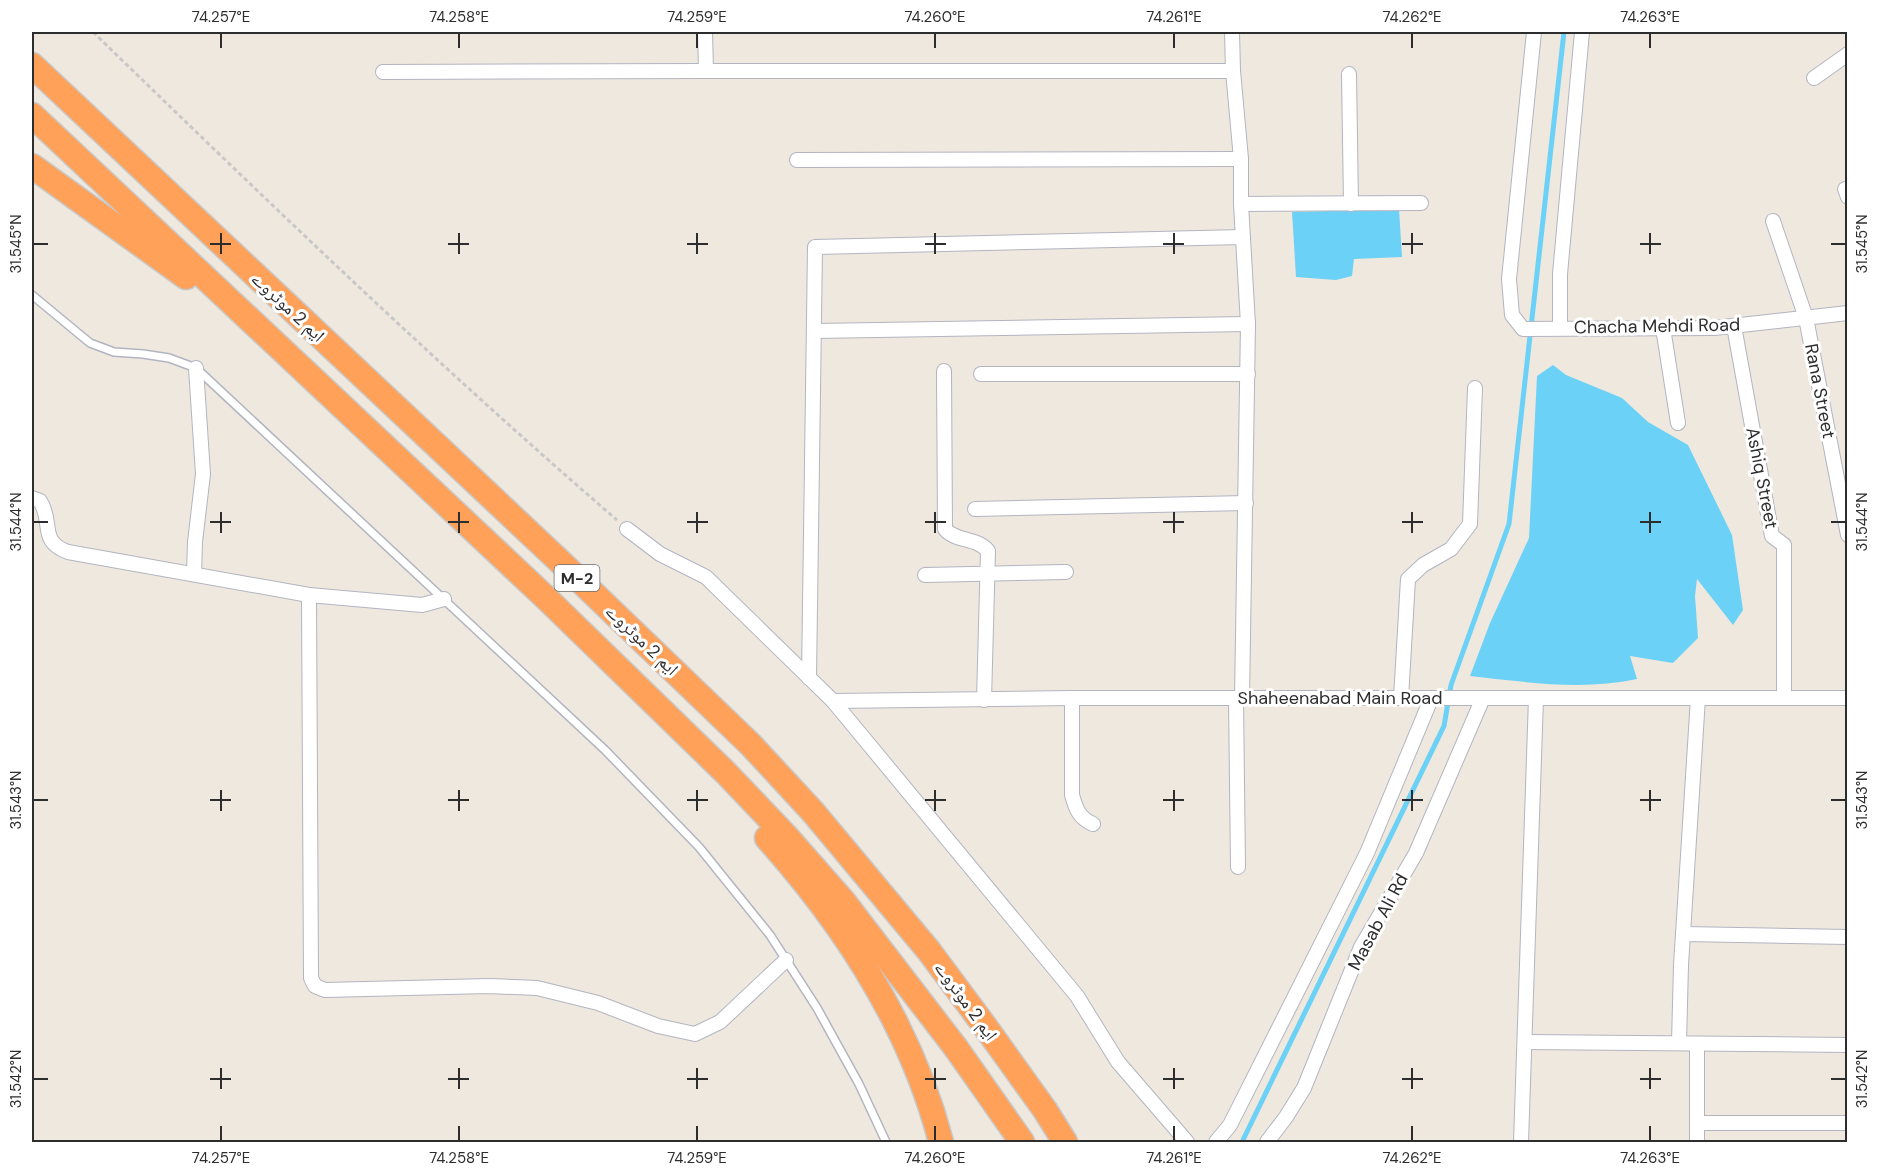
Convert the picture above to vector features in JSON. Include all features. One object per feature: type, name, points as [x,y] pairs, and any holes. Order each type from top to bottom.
[{"type":"highway","name":"ایم 2 موٹروے","points":[[32,65],[570,571],[751,745],[813,812],[929,951],[1045,1110],[1065,1143]]},
{"type":"highway","name":"ایم 2 موٹروے","points":[[32,115],[545,597],[726,773],[844,902],[956,1048],[1022,1143]]},
{"type":"highway","points":[[32,166],[273,340]]},
{"type":"highway","points":[[545,597],[774,847],[840,928],[867,968],[894,1017],[926,1095],[941,1143]]},
{"type":"highway","points":[[871,880],[969,984],[1081,1143]]},
{"type":"street","points":[[705,32],[706,71]]},
{"type":"street","points":[[1232,32],[1241,159],[1241,204],[1248,324],[1246,502],[1239,698],[1238,867]]},
{"type":"street","name":"Chacha Mehdi Road","points":[[1534,32],[1509,279],[1512,315],[1523,329],[1714,328],[1848,313]]},
{"type":"street","points":[[1560,328],[1560,274],[1582,32]]},
{"type":"street","points":[[1814,78],[1848,54]]},
{"type":"street","points":[[383,72],[1233,71]]},
{"type":"street","points":[[1349,74],[1351,204]]},
{"type":"street","points":[[796,160],[1241,159]]},
{"type":"street","points":[[1241,204],[1421,203]]},
{"type":"street","name":"Rana Street","points":[[1773,221],[1806,318],[1848,535]]},
{"type":"street","points":[[809,678],[815,247],[1243,237]]},
{"type":"street","points":[[814,332],[1248,324]]},
{"type":"street","name":"Ashiq Street","points":[[1734,326],[1772,536],[1784,545],[1784,698]]},
{"type":"street","points":[[1663,328],[1678,423]]},
{"type":"street","points":[[194,574],[195,542],[203,474],[196,368]]},
{"type":"street","points":[[944,371],[945,529],[951,535],[984,545],[988,551],[984,700]]},
{"type":"street","points":[[981,374],[1248,374]]},
{"type":"street","points":[[1401,698],[1408,579],[1423,565],[1451,549],[1470,524],[1475,388]]},
{"type":"street","points":[[32,498],[40,501],[45,508],[49,540],[57,548],[68,552],[309,595],[389,604],[422,605],[444,599]]},
{"type":"street","points":[[975,509],[1246,502]]},
{"type":"street","points":[[627,529],[660,554],[706,577],[832,701],[1077,996],[1118,1062],[1187,1143]]},
{"type":"street","points":[[925,575],[1066,572]]},
{"type":"street","points":[[309,595],[311,978],[315,986],[326,990],[489,986],[537,988],[598,1003],[658,1026],[695,1034],[720,1022],[786,960]]},
{"type":"street","points":[[1072,698],[1072,795],[1076,809],[1083,820],[1093,824]]},
{"type":"street","name":"Shaheenabad Main Road","points":[[832,701],[1072,698],[1848,698]]},
{"type":"street","name":"Masab Ali Rd","points":[[1267,1143],[1304,1088],[1361,948],[1416,853],[1483,698]]},
{"type":"street","points":[[1521,1143],[1536,698]]},
{"type":"street","points":[[1679,1043],[1683,934],[1698,698]]},
{"type":"street","points":[[1216,1143],[1230,1125],[1367,853],[1431,699]]},
{"type":"street","points":[[1683,934],[1848,937]]},
{"type":"street","points":[[1525,1042],[1848,1045]]},
{"type":"street","points":[[1697,1044],[1697,1143]]},
{"type":"street","points":[[1698,1123],[1848,1124]]},
{"type":"lane","points":[[32,295],[90,343],[114,352],[169,358],[196,368],[605,750],[699,847],[770,935],[817,1008],[859,1084],[886,1143]]},
{"type":"path","points":[[93,32],[342,272],[627,529]]},
{"type":"water","points":[[1399,209],[1402,257],[1354,259],[1352,276],[1336,280],[1296,277],[1292,212]]},
{"type":"water","points":[[1553,365],[1566,375],[1622,398],[1648,422],[1688,445],[1732,535],[1743,610],[1733,625],[1697,579],[1695,596],[1698,638],[1673,663],[1630,656],[1637,679],[1616,683],[1575,685],[1470,676],[1490,623],[1529,538],[1537,376]]},
{"type":"waterway","points":[[1242,1142],[1444,726],[1451,685],[1509,524],[1564,32]]}]
